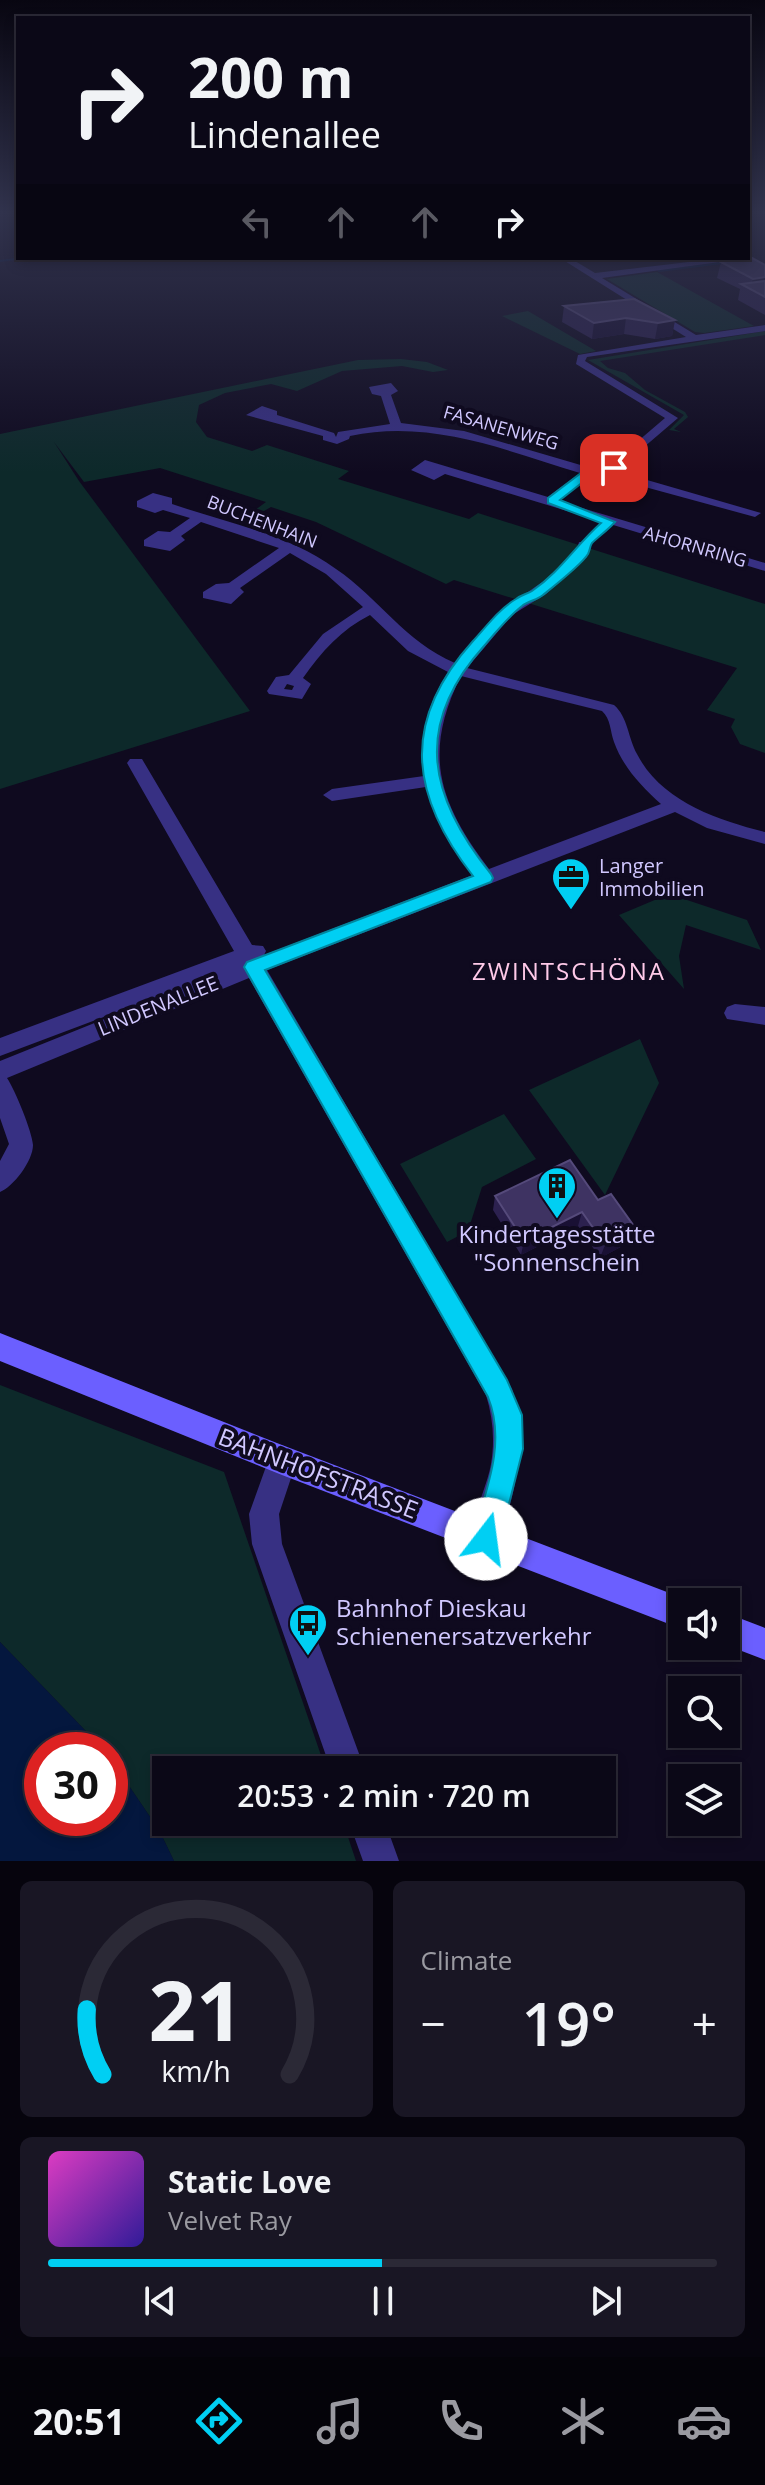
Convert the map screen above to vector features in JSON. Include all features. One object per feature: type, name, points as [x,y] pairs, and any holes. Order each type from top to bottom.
[{"type":"street","points":[[631,299],[694,338]]},
{"type":"street","points":[[554,503],[552,500],[587,473],[614,468],[672,418],[586,366],[580,358],[590,353],[765,328]]},
{"type":"street","points":[[385,393],[396,424]]},
{"type":"street","name":"FASANENWEG","points":[[270,416],[336,436],[396,424],[446,430],[583,470],[598,471],[755,513]]},
{"type":"street","name":"AHORNRING","points":[[443,470],[765,567]]},
{"type":"street","name":"BUCHENHAIN","points":[[162,505],[288,548],[331,571],[404,640],[425,655],[456,670]]},
{"type":"street","points":[[171,537],[200,517]]},
{"type":"street","points":[[481,873],[453,836],[432,781],[428,752],[432,719],[442,692],[456,670],[518,602],[536,594],[582,554],[584,545],[609,522]]},
{"type":"street","points":[[232,587],[288,548]]},
{"type":"street","points":[[294,679],[317,646],[334,630],[373,608]]},
{"type":"street","points":[[456,670],[608,708],[615,714],[619,740],[628,758],[669,801],[707,821],[765,838]]},
{"type":"street","points":[[136,763],[498,1389],[509,1415],[510,1449],[486,1539]]},
{"type":"street","points":[[332,795],[432,781]]},
{"type":"street","name":"LINDENALLEE","points":[[0,1047],[250,961],[669,801]]},
{"type":"street","name":"LINDENALLEE","points":[[0,1071],[250,961]]},
{"type":"street","points":[[735,1013],[765,1016]]},
{"type":"street","points":[[0,1085],[21,1144],[19,1153],[0,1181]]},
{"type":"street","name":"BAHNHOFSTRASSE","points":[[0,1347],[282,1460],[668,1608]]},
{"type":"street","points":[[282,1460],[264,1514],[267,1544],[343,1756]]},
{"type":"street","points":[[740,1634],[765,1644]]},
{"type":"street","points":[[372,1836],[381,1861]]},
{"type":"green space","points":[[640,299],[705,299],[754,326],[695,332]]},
{"type":"green space","points":[[528,311],[596,351],[580,354],[502,316]]},
{"type":"green space","points":[[765,331],[765,335],[600,361],[608,368],[625,373],[645,390],[685,412],[688,417],[674,429],[681,432],[669,430],[684,415],[588,360]]},
{"type":"green space","points":[[358,360],[427,362],[448,370],[433,372],[402,366],[342,371],[297,391],[271,384],[225,393],[199,405],[196,422],[207,437],[252,451],[267,445],[349,471],[338,479],[469,519],[478,513],[765,604],[765,753],[740,744],[731,727],[735,719],[707,710],[737,668],[454,580],[446,584],[316,522],[271,507],[257,515],[251,513],[266,502],[160,468],[84,482],[54,442],[79,481],[250,711],[0,789],[0,434]]},
{"type":"green space","points":[[669,894],[747,920],[761,950],[686,925],[679,956],[684,989],[619,915]]},
{"type":"green space","points":[[640,1039],[659,1083],[605,1195],[529,1090]]},
{"type":"green space","points":[[504,1114],[536,1159],[482,1187],[468,1231],[447,1242],[400,1164]]},
{"type":"green space","points":[[0,1385],[224,1472],[321,1756],[152,1756],[152,1820],[128,1784],[128,1732],[87,1732],[0,1642]]},
{"type":"green space","points":[[162,1836],[348,1836],[356,1861],[174,1861]]},
{"type":"water","points":[[0,1642],[87,1732],[24,1732],[24,1836],[128,1836],[128,1784],[152,1820],[152,1836],[162,1836],[174,1861],[0,1861]]},
{"type":"building","points":[[634,299],[675,320],[658,323],[626,318],[594,323],[564,306]]},
{"type":"building","name":"Kindertagesstätte \"Sonnenschein","points":[[570,1160],[598,1200],[611,1194],[636,1229],[605,1245],[582,1212],[524,1241],[495,1196]]},
{"type":"place","name":"Langer Immobilien","points":[[571,911]]},
{"type":"place","name":"Kindertagesstätte \"Sonnenschein","points":[[557,1220]]},
{"type":"place","name":"Bahnhof Dieskau Schienenersatzverkehr","points":[[308,1657]]},
{"type":"district","name":"ZWINTSCHÖNA","points":[[569,972]]},
{"type":"route","points":[[486,1539],[510,1449],[509,1415],[498,1389],[254,967],[485,878],[453,836],[443,815],[432,781],[428,752],[432,719],[442,692],[484,637],[518,602],[536,594],[582,554],[584,545],[609,522],[552,500],[589,472],[614,468]]}]
